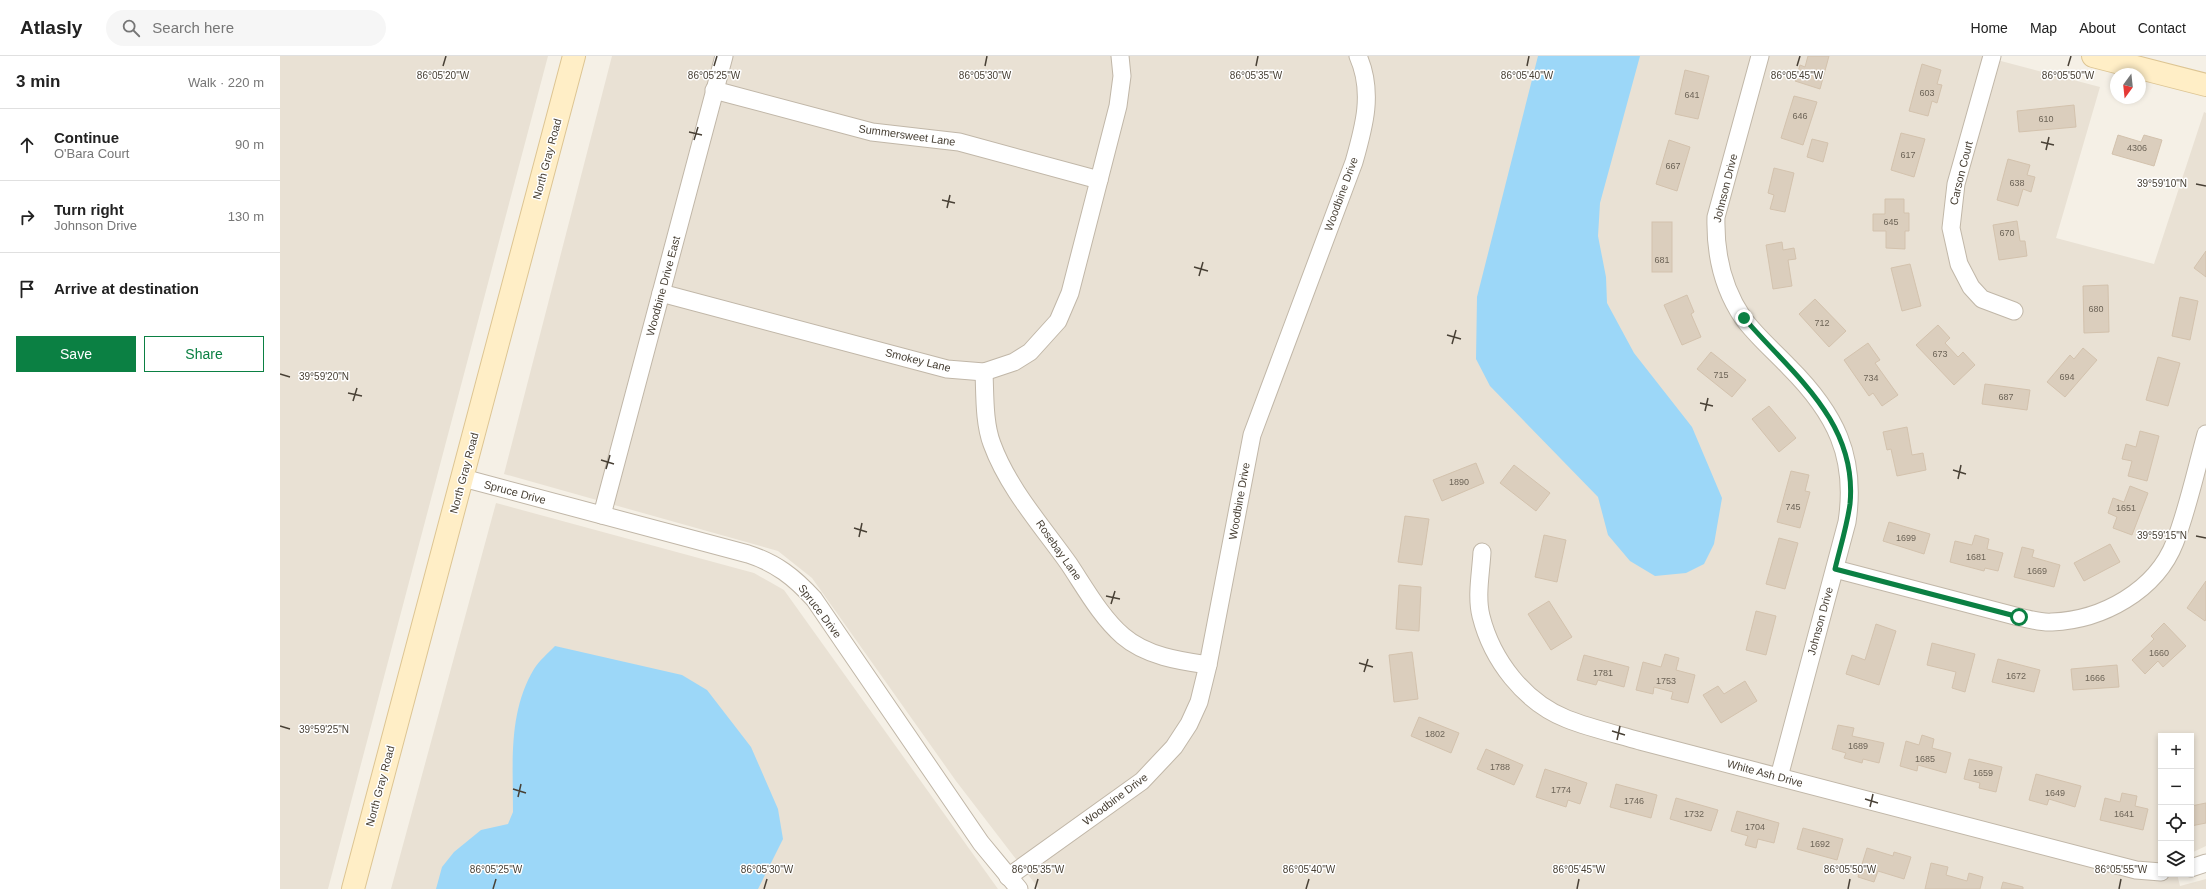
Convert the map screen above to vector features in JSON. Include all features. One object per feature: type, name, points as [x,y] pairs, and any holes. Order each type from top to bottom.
[{"type":"street","name":"North Gray Road","points":[[353,889],[574,56]]},
{"type":"street","name":"Woodbine Drive East","points":[[602,515],[724,56]]},
{"type":"street","name":"Smokey Lane","points":[[661,293],[947,369],[984,372],[1014,362],[1030,352],[1058,321],[1070,293],[1118,106],[1122,76],[1120,56]]},
{"type":"street","name":"Woodbine Drive","points":[[1014,883],[1142,781],[1169,753],[1190,724],[1199,702],[1208,666],[1252,435],[1354,162],[1362,133],[1367,98],[1365,80],[1358,56]]},
{"type":"street","name":"Johnson Drive","points":[[1760,56],[1716,217],[1715,242],[1723,275],[1730,295],[1744,318],[1818,400],[1836,428],[1846,458],[1850,502],[1835,569],[1779,777]]},
{"type":"street","name":"Carson Court","points":[[1992,56],[1956,184],[1951,228],[1959,264],[1971,287],[1982,299],[2014,311]]},
{"type":"street","points":[[2093,56],[2206,85]]},
{"type":"street","name":"Summersweet Lane","points":[[714,90],[872,132],[959,142],[1099,180]]},
{"type":"street","name":"Rosebay Lane","points":[[984,372],[987,416],[992,443],[1004,472],[1102,612],[1124,636],[1141,647],[1171,658],[1208,666]]},
{"type":"street","points":[[1835,569],[2034,620],[2050,622],[2078,620],[2102,612],[2118,604],[2139,590],[2164,561],[2174,543],[2206,434]]},
{"type":"street","name":"Spruce Drive","points":[[463,478],[766,559],[790,574],[814,599],[981,843],[1014,883]]},
{"type":"street","name":"White Ash Drive","points":[[1482,552],[1481,614],[1492,646],[1505,668],[1528,695],[1544,708],[1584,725],[2136,870],[2158,872]]},
{"type":"street","points":[[2194,867],[2206,863]]},
{"type":"shaded area","points":[[280,56],[548,56],[328,889],[280,889]]},
{"type":"shaded area","points":[[612,56],[1982,56],[2100,87],[2056,238],[2154,264],[2204,112],[2206,113],[2206,846],[2194,852],[2194,733],[2158,733],[2158,877],[2178,877],[2180,886],[2206,879],[2206,889],[1039,889],[956,781],[812,578],[778,551],[504,474]]},
{"type":"shaded area","points":[[496,503],[754,573],[784,590],[998,889],[391,889]]},
{"type":"water","points":[[1538,56],[1640,56],[1600,203],[1598,236],[1606,277],[1607,303],[1634,353],[1692,427],[1722,498],[1714,544],[1704,564],[1686,573],[1655,576],[1630,561],[1608,535],[1598,497],[1490,386],[1476,359],[1477,297]]},
{"type":"water","points":[[555,646],[682,675],[707,690],[751,747],[778,809],[783,839],[758,889],[436,889],[442,867],[454,852],[481,830],[508,824],[513,812],[514,739],[520,703],[534,669]]},
{"type":"building","points":[[1808,56],[1829,56],[1820,89],[1795,81],[1800,65],[1805,67]]},
{"type":"building","points":[[1922,64],[1941,70],[1937,84],[1942,85],[1937,103],[1932,101],[1928,116],[1909,111]]},
{"type":"building","points":[[1685,70],[1709,76],[1698,119],[1675,114]]},
{"type":"building","points":[[1794,96],[1817,102],[1803,145],[1781,138]]},
{"type":"building","points":[[2074,105],[2076,127],[2019,132],[2017,111]]},
{"type":"building","points":[[1901,133],[1925,139],[1914,177],[1891,170]]},
{"type":"building","points":[[2118,135],[2141,142],[2144,135],[2162,140],[2154,166],[2112,154]]},
{"type":"building","points":[[1812,139],[1828,143],[1823,162],[1807,157]]},
{"type":"building","points":[[1669,140],[1690,147],[1677,191],[1656,184]]},
{"type":"building","points":[[2008,159],[2030,165],[2027,175],[2035,177],[2031,192],[2023,189],[2018,206],[1997,200]]},
{"type":"building","points":[[1774,168],[1794,173],[1785,212],[1770,209],[1774,195],[1768,193]]},
{"type":"building","points":[[1885,199],[1904,199],[1904,213],[1909,213],[1909,231],[1905,231],[1905,249],[1886,248],[1886,231],[1873,231],[1873,214],[1885,214]]},
{"type":"building","points":[[2017,221],[2020,241],[2025,241],[2027,256],[1999,260],[1993,225]]},
{"type":"building","points":[[1652,222],[1672,222],[1672,272],[1652,272]]},
{"type":"building","points":[[1782,242],[1783,250],[1794,248],[1796,259],[1788,260],[1792,286],[1773,289],[1766,245]]},
{"type":"building","points":[[2206,251],[2206,277],[2194,268]]},
{"type":"building","points":[[1910,264],[1921,306],[1902,311],[1891,268]]},
{"type":"building","points":[[2108,285],[2109,332],[2084,333],[2083,286]]},
{"type":"building","points":[[1687,295],[1694,312],[1691,314],[1701,337],[1682,345],[1664,305]]},
{"type":"building","points":[[2180,297],[2198,301],[2190,340],[2172,336]]},
{"type":"building","points":[[1815,299],[1846,331],[1829,347],[1799,314]]},
{"type":"building","points":[[1938,325],[1950,338],[1945,343],[1958,357],[1963,352],[1975,365],[1954,385],[1916,345]]},
{"type":"building","points":[[1868,343],[1880,360],[1875,363],[1898,395],[1882,406],[1873,393],[1869,396],[1844,360]]},
{"type":"building","points":[[2083,348],[2097,360],[2065,397],[2047,382],[2070,355],[2074,359]]},
{"type":"building","points":[[1711,352],[1746,380],[1732,397],[1697,369]]},
{"type":"building","points":[[2158,357],[2180,363],[2168,406],[2146,400]]},
{"type":"building","points":[[1985,384],[2030,390],[2027,410],[1982,404]]},
{"type":"building","points":[[1769,406],[1796,438],[1779,452],[1752,419]]},
{"type":"building","points":[[1907,427],[1912,455],[1923,453],[1926,470],[1897,476],[1891,449],[1887,450],[1883,432]]},
{"type":"building","points":[[2140,431],[2159,436],[2147,481],[2128,476],[2132,461],[2122,459],[2126,444],[2136,447]]},
{"type":"building","points":[[1476,463],[1484,483],[1442,501],[1433,480]]},
{"type":"building","points":[[1514,465],[1550,493],[1536,511],[1500,483]]},
{"type":"building","points":[[1791,471],[1809,475],[1805,491],[1810,492],[1800,528],[1777,522]]},
{"type":"building","points":[[2130,486],[2148,493],[2132,535],[2113,528],[2117,517],[2108,513],[2113,498],[2124,502]]},
{"type":"building","points":[[1405,516],[1429,519],[1422,565],[1398,562]]},
{"type":"building","points":[[1889,522],[1930,534],[1924,554],[1883,541]]},
{"type":"building","points":[[1544,535],[1566,540],[1557,582],[1535,577]]},
{"type":"building","points":[[1975,535],[1989,539],[1987,549],[2003,553],[1998,571],[1985,568],[1984,571],[1950,562],[1955,541],[1972,545]]},
{"type":"building","points":[[1779,538],[1798,543],[1785,589],[1766,584]]},
{"type":"building","points":[[2110,544],[2120,562],[2084,581],[2074,563]]},
{"type":"building","points":[[2022,547],[2034,550],[2032,557],[2060,565],[2054,587],[2014,577]]},
{"type":"building","points":[[2206,581],[2206,619],[2205,621],[2187,608]]},
{"type":"building","points":[[1399,585],[1421,587],[1419,631],[1396,629]]},
{"type":"building","points":[[1549,601],[1572,637],[1551,650],[1528,614]]},
{"type":"building","points":[[1756,611],[1776,616],[1766,655],[1746,650]]},
{"type":"building","points":[[2164,623],[2186,646],[2163,667],[2158,661],[2145,674],[2132,660],[2154,639],[2151,636]]},
{"type":"building","points":[[1876,624],[1896,631],[1879,685],[1846,674],[1852,655],[1865,660]]},
{"type":"building","points":[[1932,643],[1975,654],[1965,692],[1952,688],[1956,672],[1927,665]]},
{"type":"building","points":[[1412,652],[1418,699],[1394,702],[1389,655]]},
{"type":"building","points":[[1665,654],[1679,658],[1676,670],[1695,675],[1688,703],[1671,699],[1673,692],[1654,687],[1653,694],[1636,690],[1643,662],[1661,667]]},
{"type":"building","points":[[1584,655],[1629,667],[1624,687],[1598,680],[1596,685],[1577,680]]},
{"type":"building","points":[[1998,659],[2040,670],[2034,692],[1992,682]]},
{"type":"building","points":[[2117,665],[2119,687],[2073,690],[2071,669]]},
{"type":"building","points":[[1745,681],[1757,701],[1721,723],[1703,695],[1718,686],[1724,694]]},
{"type":"building","points":[[1419,717],[1459,733],[1451,753],[1411,736]]},
{"type":"building","points":[[1838,725],[1854,728],[1852,736],[1884,743],[1879,763],[1863,759],[1862,763],[1844,758],[1846,753],[1832,749]]},
{"type":"building","points":[[1922,735],[1934,739],[1932,748],[1951,753],[1946,773],[1918,765],[1917,771],[1900,766],[1906,741],[1919,745]]},
{"type":"building","points":[[1486,749],[1523,765],[1514,785],[1477,769]]},
{"type":"building","points":[[1969,759],[2002,767],[1996,792],[1979,788],[1980,783],[1964,779]]},
{"type":"building","points":[[1545,769],[1587,783],[1580,804],[1568,800],[1566,807],[1536,797]]},
{"type":"building","points":[[2036,774],[2081,786],[2075,807],[2049,799],[2047,805],[2029,800]]},
{"type":"building","points":[[1616,784],[1657,795],[1651,818],[1610,807]]},
{"type":"building","points":[[2122,793],[2137,796],[2135,806],[2148,809],[2143,830],[2100,820],[2105,798],[2120,802]]},
{"type":"building","points":[[1676,798],[1718,810],[1711,831],[1670,819]]},
{"type":"building","points":[[2206,803],[2206,823],[2194,825],[2194,805]]},
{"type":"building","points":[[1737,811],[1779,823],[1774,843],[1758,839],[1756,848],[1745,845],[1748,836],[1731,831]]},
{"type":"building","points":[[1803,828],[1843,839],[1837,860],[1797,849]]},
{"type":"building","points":[[1867,848],[1893,856],[1894,852],[1911,857],[1904,879],[1878,871],[1874,882],[1858,877]]},
{"type":"building","points":[[1931,863],[1948,867],[1946,875],[1967,881],[1969,873],[1983,877],[1980,889],[1925,889]]},
{"type":"building","points":[[2003,882],[2023,887],[2023,889],[2001,889]]},
{"type":"route","points":[[1744,318],[1765,343],[1791,368],[1818,400],[1836,428],[1846,458],[1850,502],[1847,522],[1835,569],[2019,617]]}]
